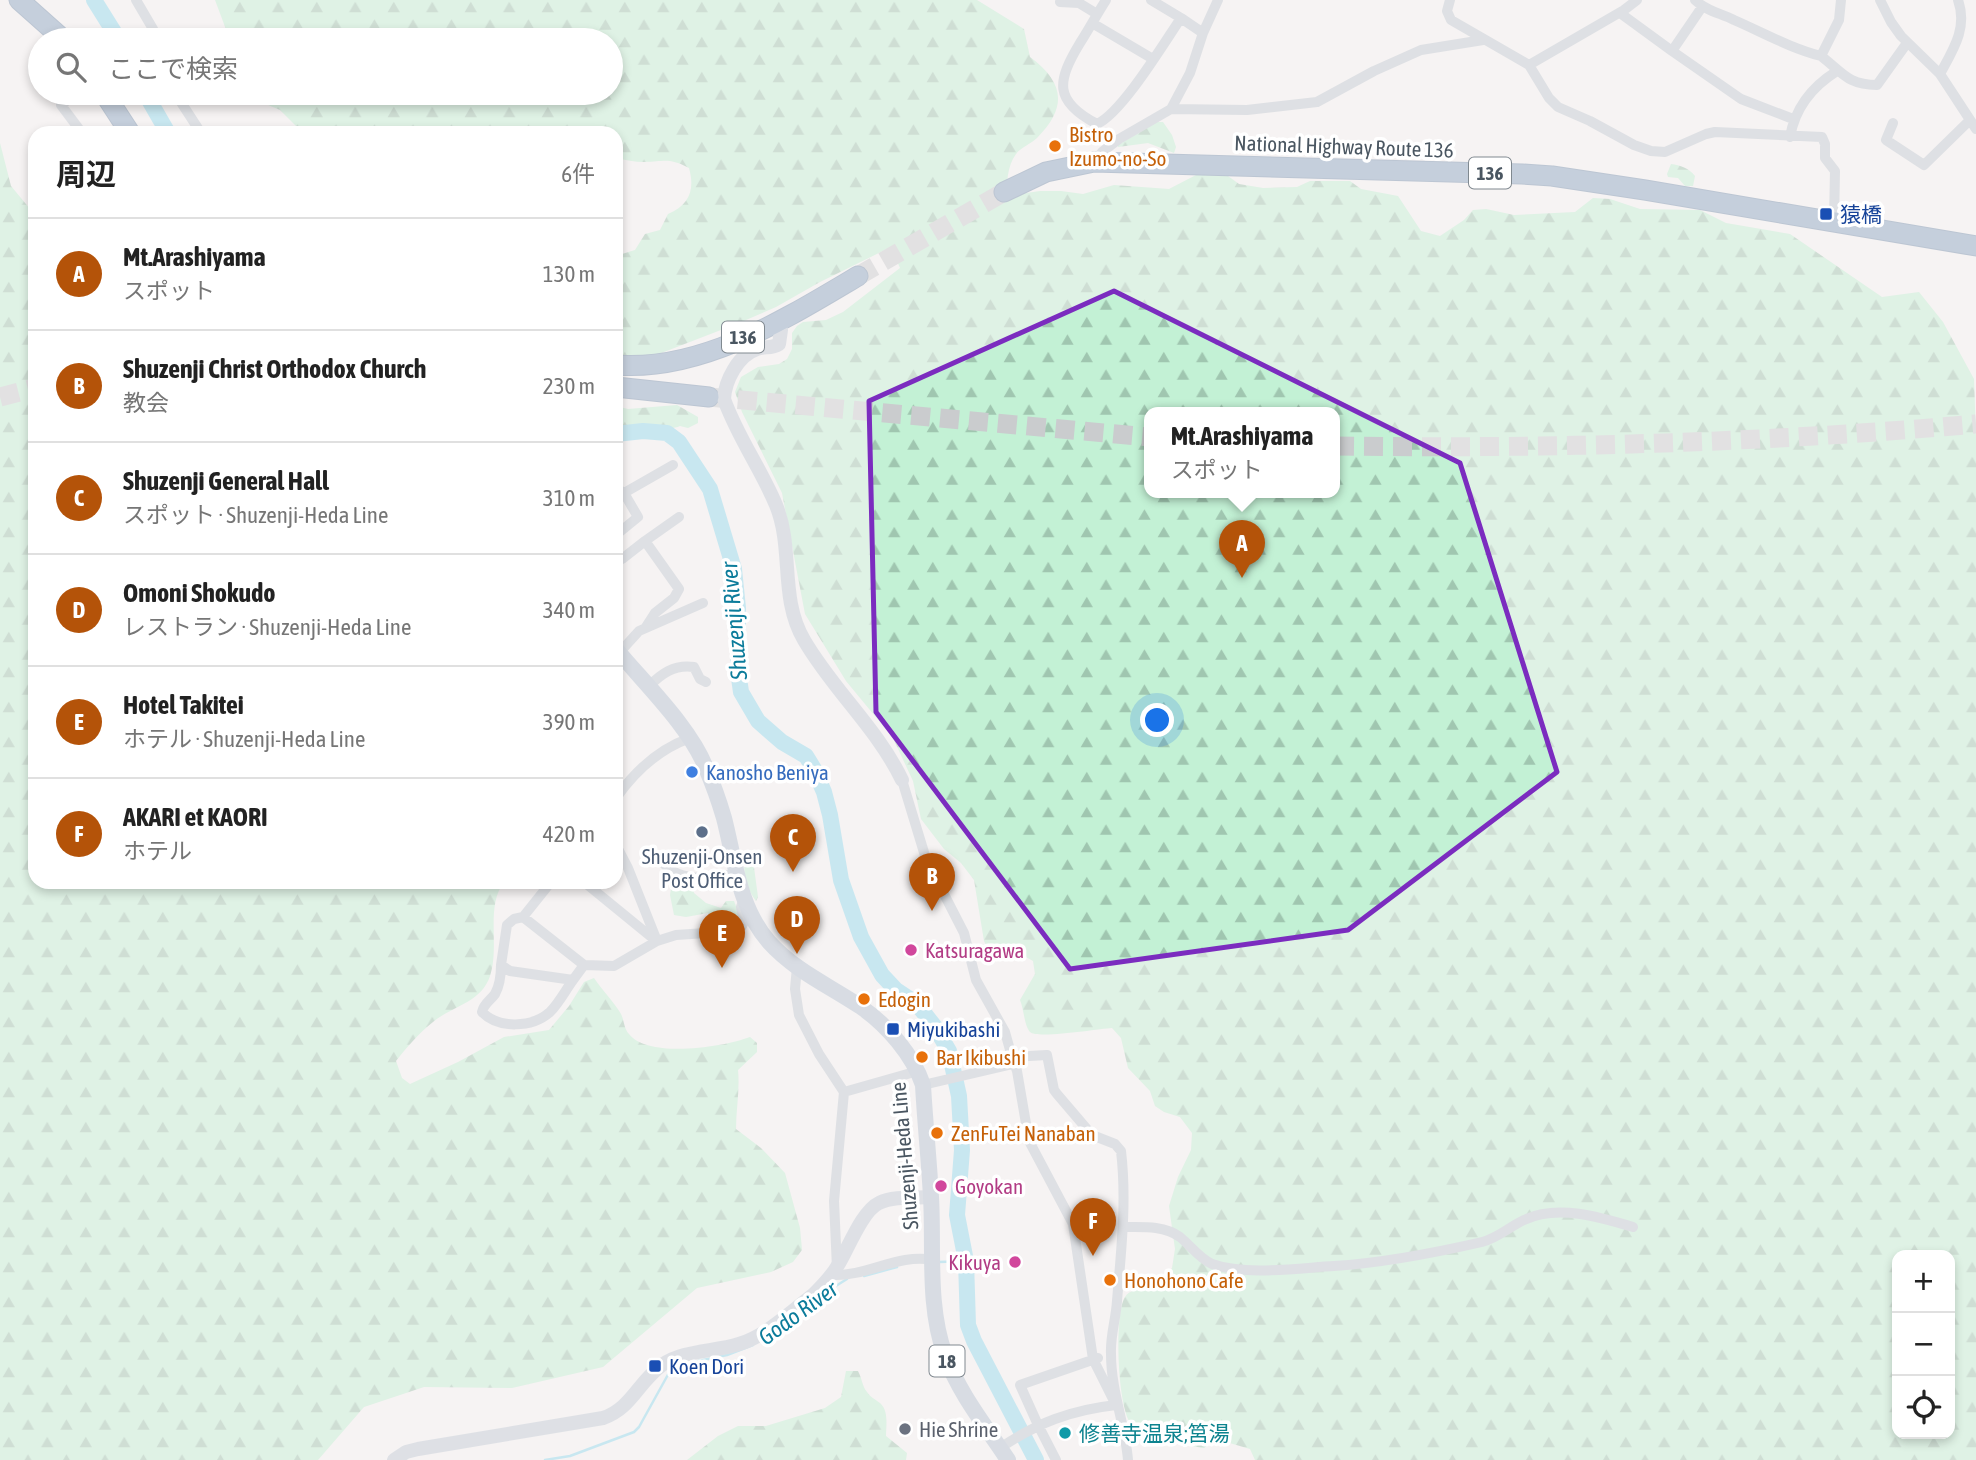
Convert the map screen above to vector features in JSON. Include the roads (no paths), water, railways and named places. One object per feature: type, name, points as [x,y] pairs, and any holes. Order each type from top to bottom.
[{"type":"highway","points":[[19,0],[50,28]]},
{"type":"highway","points":[[112,105],[125,126]]},
{"type":"highway","name":"National Highway Route 136","points":[[1004,192],[1046,172],[1094,162],[1552,176],[1976,246]]},
{"type":"highway","name":"136","points":[[623,365],[655,365],[700,354],[778,324],[858,276]]},
{"type":"highway","points":[[623,388],[709,397]]},
{"type":"main road","name":"Shuzenji-Heda Line","points":[[623,662],[691,738],[716,795],[744,898],[769,942],[797,967],[872,1017],[927,1079],[934,1307],[944,1353],[974,1414],[1006,1450]]},
{"type":"street","points":[[136,0],[152,28]]},
{"type":"street","points":[[1106,0],[1063,76],[1063,89],[1072,106],[1091,121],[1100,123],[1105,119],[1153,59],[1181,18]]},
{"type":"street","points":[[1151,0],[1203,33]]},
{"type":"street","points":[[1171,109],[1190,73],[1203,33],[1218,0]]},
{"type":"street","points":[[1450,0],[1447,8],[1449,17],[1483,40],[1529,65],[1554,104],[1641,148],[1665,152],[1715,132],[1815,136],[1824,140],[1825,158],[1835,171],[1834,221]]},
{"type":"street","points":[[1529,65],[1620,13],[1637,0]]},
{"type":"street","points":[[1821,56],[1839,20],[1841,0]]},
{"type":"street","points":[[1880,0],[1891,22],[1907,43],[1940,74],[1973,125],[1924,165],[1886,140],[1893,123]]},
{"type":"street","points":[[1940,74],[1960,36],[1962,20],[1958,0]]},
{"type":"street","points":[[1060,2],[1079,3],[1095,19],[1153,59]]},
{"type":"street","points":[[1672,51],[1699,4],[1796,50],[1821,56],[1852,82],[1877,85],[1907,43]]},
{"type":"street","points":[[1620,13],[1741,99],[1793,119]]},
{"type":"street","points":[[1094,162],[1119,139],[1171,109],[1247,110],[1317,102],[1374,71],[1421,50],[1483,40]]},
{"type":"street","points":[[1790,136],[1793,119],[1819,83],[1838,71]]},
{"type":"street","points":[[61,105],[77,126]]},
{"type":"street","points":[[183,105],[196,126]]},
{"type":"street","points":[[778,324],[781,330],[779,344],[753,350],[743,358],[728,381],[724,399],[776,506],[785,546],[787,592],[803,638],[884,747],[902,780],[926,859],[964,933],[976,980],[1005,1032],[1017,1071],[1029,1141],[1073,1224],[1093,1359],[1116,1405],[1126,1438],[1128,1460]]},
{"type":"street","points":[[623,492],[673,465]]},
{"type":"street","points":[[623,499],[638,517],[623,529]]},
{"type":"street","points":[[623,555],[679,517]]},
{"type":"street","points":[[645,541],[679,589],[674,598],[658,607],[646,627]]},
{"type":"street","points":[[623,651],[631,638],[646,627],[703,603]]},
{"type":"street","points":[[640,683],[665,671],[688,666],[694,667],[700,679],[706,682]]},
{"type":"street","points":[[623,781],[663,750],[691,738]]},
{"type":"street","points":[[623,858],[657,942]]},
{"type":"street","points":[[660,859],[666,868],[693,878],[736,874]]},
{"type":"street","points":[[545,889],[523,917],[514,919],[507,925],[498,987],[494,996],[485,1003],[482,1012],[492,1020],[507,1024],[541,1019],[555,1007],[584,965]]},
{"type":"street","points":[[593,889],[657,942]]},
{"type":"street","points":[[523,917],[584,965],[614,966],[657,942],[676,935],[721,932],[742,926],[744,922],[741,907],[744,898]]},
{"type":"street","points":[[501,965],[510,971],[573,980]]},
{"type":"street","points":[[797,967],[795,989],[799,1014],[819,1054],[844,1092],[834,1201],[834,1271]]},
{"type":"street","points":[[844,1092],[976,1073],[1013,1061],[1047,1055],[1052,1084],[1057,1094],[1092,1135],[1120,1147],[1123,1166],[1123,1227],[1111,1355],[1116,1405]]},
{"type":"street","points":[[394,1460],[406,1452],[418,1449],[616,1414],[661,1366],[672,1359],[752,1339],[813,1294],[834,1271],[874,1206],[887,1200],[932,1197]]},
{"type":"street","points":[[1123,1227],[1155,1228],[1171,1232],[1209,1263],[1226,1268],[1260,1269],[1368,1263],[1485,1241],[1504,1233],[1523,1220],[1544,1213],[1604,1218],[1633,1227]]},
{"type":"street","points":[[834,1271],[858,1273],[908,1259],[933,1260]]},
{"type":"street","points":[[1056,1460],[1020,1385],[1111,1355]]},
{"type":"street","points":[[1006,1450],[1026,1430],[1038,1425],[1089,1408],[1116,1405]]},
{"type":"waterway","name":"Shuzenji River","points":[[94,0],[112,28]]},
{"type":"waterway","name":"Shuzenji River","points":[[152,105],[164,126]]},
{"type":"waterway","name":"Shuzenji River","points":[[623,433],[643,431],[667,433],[679,442],[710,489],[734,569],[741,692],[758,721],[782,742],[806,756],[814,769],[830,815],[841,880],[861,937],[882,975],[896,990],[917,1004],[949,1051],[959,1096],[962,1150],[957,1215],[966,1261],[968,1325],[1036,1460]]},
{"type":"waterway","name":"Godo River","points":[[939,1262],[966,1261]]},
{"type":"waterway","name":"Godo River","points":[[864,1276],[897,1267]]},
{"type":"waterway","name":"Godo River","points":[[823,1294],[847,1279]]},
{"type":"waterway","name":"Godo River","points":[[545,1460],[570,1456],[634,1432],[670,1371],[679,1365],[727,1355],[753,1345]]},
{"type":"tunnel","points":[[858,276],[1004,192]]},
{"type":"tunnel","points":[[0,397],[28,390]]},
{"type":"tunnel","points":[[709,397],[1144,437]]},
{"type":"tunnel","points":[[1340,446],[1656,443],[1816,436],[1976,424]]},
{"type":"place","name":"Bistro Izumo-no-So","points":[[1055,146]]},
{"type":"place","name":"猿橋","points":[[1826,214]]},
{"type":"place","name":"Mt.Arashiyama","points":[[1242,578]]},
{"type":"place","name":"Kanosho Beniya","points":[[692,772]]},
{"type":"place","name":"Shuzenji-Onsen Post Office","points":[[702,832]]},
{"type":"place","name":"Shuzenji General Hall","points":[[793,872]]},
{"type":"place","name":"Shuzenji Christ Orthodox Church","points":[[932,911]]},
{"type":"place","name":"Katsuragawa","points":[[911,950]]},
{"type":"place","name":"Omoni Shokudo","points":[[797,954]]},
{"type":"place","name":"Hotel Takitei","points":[[722,968]]},
{"type":"place","name":"Edogin","points":[[864,999]]},
{"type":"place","name":"Miyukibashi","points":[[893,1029]]},
{"type":"place","name":"Bar Ikibushi","points":[[922,1057]]},
{"type":"place","name":"ZenFuTei Nanaban","points":[[937,1133]]},
{"type":"place","name":"Goyokan","points":[[941,1186]]},
{"type":"place","name":"AKARI et KAORI","points":[[1093,1256]]},
{"type":"place","name":"Kikuya","points":[[1015,1262]]},
{"type":"place","name":"Honohono Cafe","points":[[1110,1280]]},
{"type":"place","name":"Koen Dori","points":[[655,1366]]},
{"type":"place","name":"Hie Shrine","points":[[905,1429]]},
{"type":"place","name":"修善寺温泉;筥湯","points":[[1065,1433]]}]
